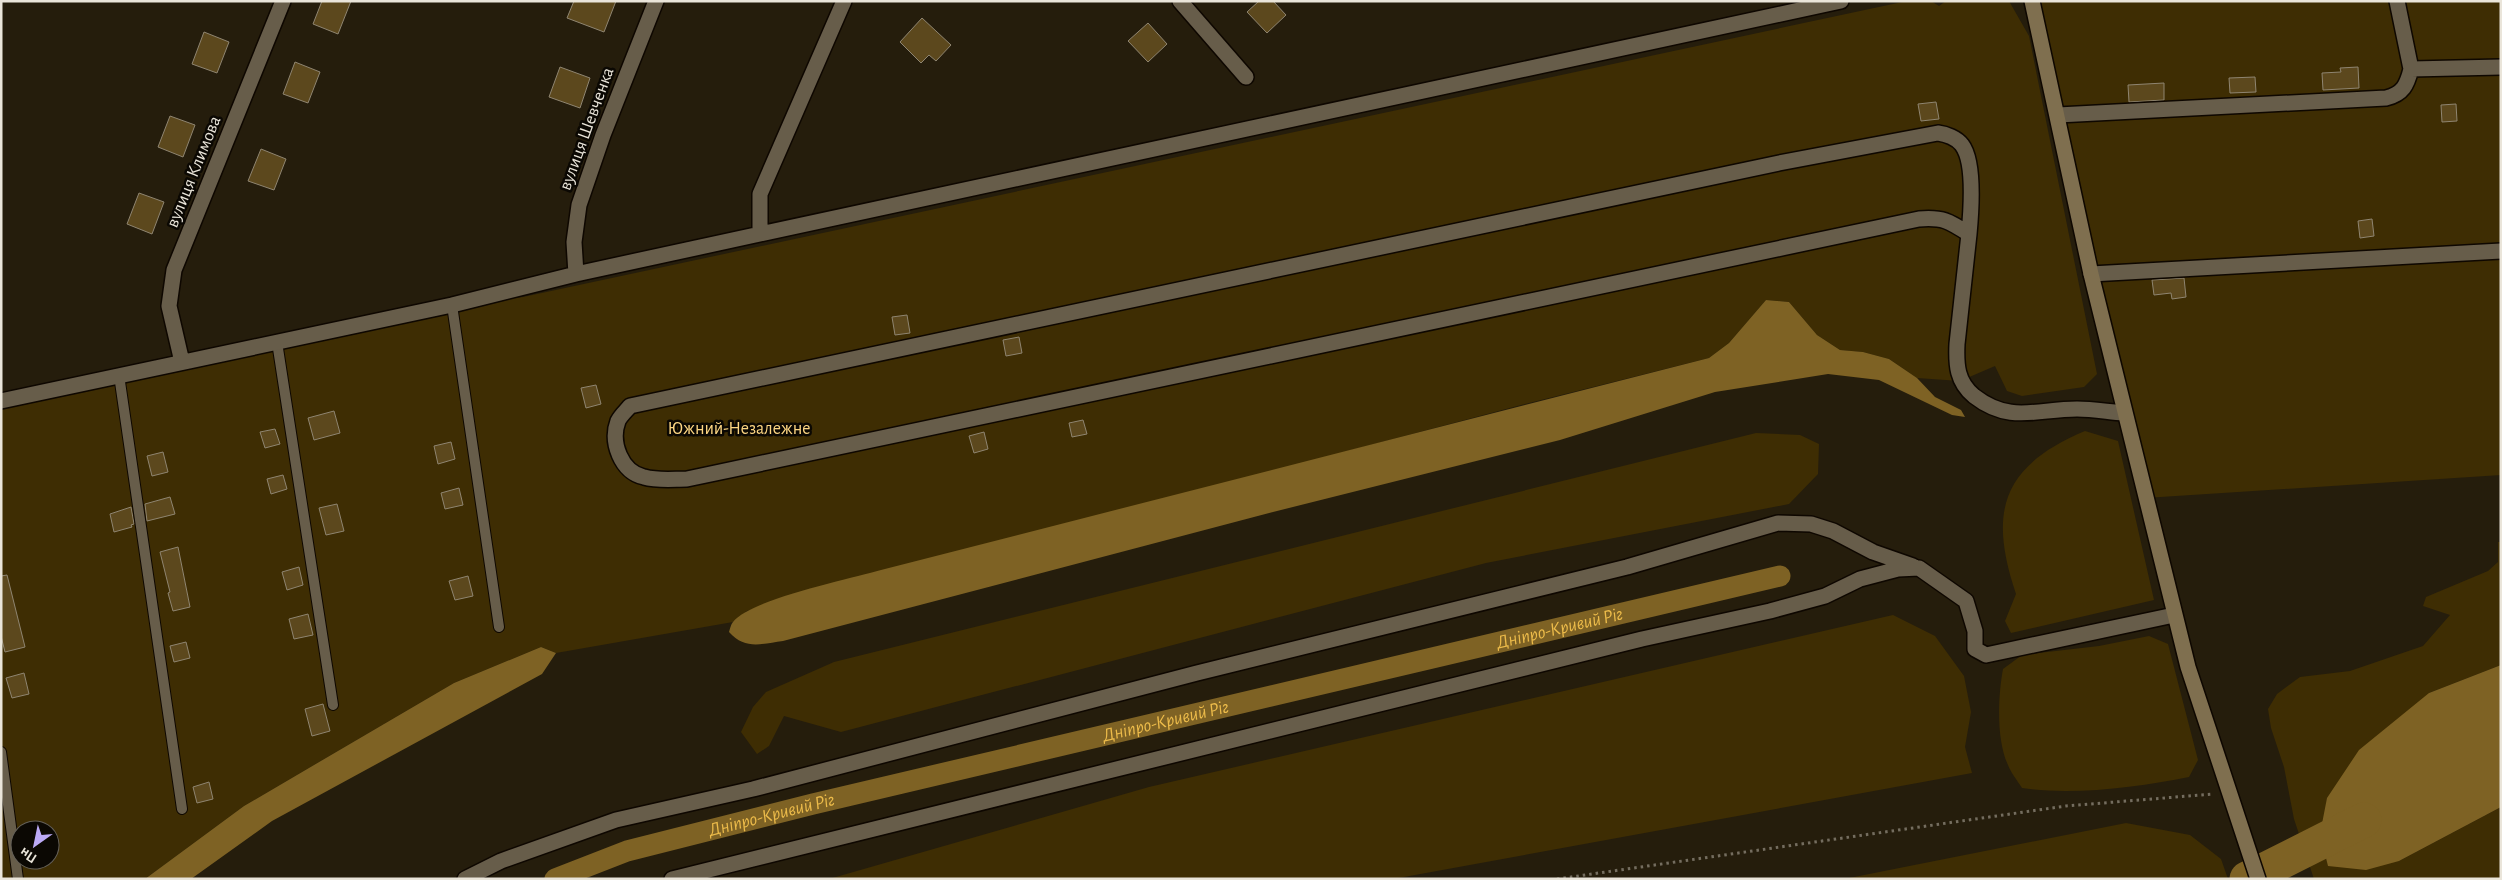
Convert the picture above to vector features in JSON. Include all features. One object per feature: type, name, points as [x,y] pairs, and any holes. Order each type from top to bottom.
[{"type":"street","name":"вулиця Климова","points":[[182,362],[169,306],[174,270],[283,1]]},
{"type":"street","name":"вулиця Шевченка","points":[[576,274],[574,242],[580,205],[603,135],[656,1]]},
{"type":"street","points":[[760,234],[760,194],[844,1]]},
{"type":"street","points":[[1180,1],[1246,77]]},
{"type":"street","points":[[1,401],[452,305],[576,274],[1841,1]]},
{"type":"street","points":[[2032,1],[2091,274],[2174,615],[2188,667],[2258,879]]},
{"type":"street","points":[[2058,115],[2386,98],[2394,96],[2404,90],[2411,69],[2397,1]]},
{"type":"street","points":[[2411,69],[2501,67]]},
{"type":"street","points":[[1969,234],[1949,221],[1936,218],[1919,220],[687,479],[643,477],[629,469],[619,455],[616,437],[618,420],[630,406],[1779,163],[1938,133],[1947,134],[1962,145],[1967,157],[1970,182],[1969,234],[1956,359],[1960,381],[1988,407],[2006,414],[2077,409],[2124,413]]},
{"type":"street","points":[[2091,274],[2501,251]]},
{"type":"street","points":[[465,879],[501,861],[616,820],[753,789],[1197,673],[1627,567],[1778,523],[1812,524],[1833,531],[1873,552],[1919,568],[1966,601],[1975,631],[1975,649],[1986,655],[2174,615]]},
{"type":"street","points":[[672,879],[1632,641],[1770,611],[1824,596],[1860,579],[1898,569],[1919,568]]},
{"type":"lane","points":[[452,305],[499,627]]},
{"type":"lane","points":[[277,342],[333,705]]},
{"type":"lane","points":[[119,375],[182,809]]},
{"type":"lane","points":[[1,752],[18,879]]},
{"type":"path","points":[[1557,879],[2066,806],[2229,793]]},
{"type":"green space","name":"Южний-Незалежне","points":[[1907,1],[1931,1],[1939,6],[1946,1],[2009,1],[2029,36],[2097,374],[2084,387],[2022,396],[2007,391],[1995,366],[1960,381],[1917,378],[1889,359],[1863,352],[1840,350],[1817,335],[1789,302],[1766,300],[1729,343],[1709,358],[1521,405],[747,611],[733,622],[556,653],[541,647],[454,683],[244,806],[145,879],[1,879],[1,401],[452,305],[523,297]]},
{"type":"green space","points":[[2029,1],[2501,1],[2501,475],[2145,498]]},
{"type":"green space","points":[[2085,431],[2118,441],[2154,600],[2011,633],[2005,621],[2016,594],[2003,538],[2004,515],[2009,494],[2019,476],[2035,460],[2057,445]]},
{"type":"green space","points":[[1756,433],[1800,435],[1819,444],[1818,474],[1789,504],[1486,563],[841,732],[784,716],[769,746],[757,754],[741,732],[753,707],[766,692],[834,662]]},
{"type":"green space","points":[[2498,542],[2501,542],[2501,665],[2429,693],[2399,861],[2501,807],[2501,879],[2314,879],[2294,819],[2284,767],[2271,728],[2268,709],[2277,694],[2300,677],[2350,671],[2423,646],[2450,615],[2423,606],[2426,597],[2488,571],[2498,562]]},
{"type":"green space","points":[[1893,615],[1935,636],[1964,676],[1971,712],[1965,747],[1972,773],[1393,879],[829,879],[1149,787]]},
{"type":"green space","points":[[2149,636],[2168,644],[2198,760],[2189,777],[2149,784],[2084,791],[2022,788],[2009,768],[2001,743],[1999,704],[2003,669],[2022,655],[2099,646]]},
{"type":"green space","points":[[2126,823],[2190,835],[2221,859],[2228,879],[1844,879]]},
{"type":"shaded area","points":[[1766,300],[1789,302],[1817,335],[1840,350],[1863,352],[1889,359],[1917,378],[1935,397],[1961,410],[1965,417],[1952,415],[1879,380],[1828,374],[1715,392],[1560,440],[1277,511],[783,641],[747,644],[735,638],[729,632],[732,623],[759,605],[802,591],[1709,358],[1729,343]]},
{"type":"shaded area","points":[[541,647],[556,653],[542,674],[272,821],[191,879],[145,879],[244,806],[454,683]]},
{"type":"shaded area","points":[[2501,665],[2501,807],[2399,861],[2366,870],[2328,866],[2320,834],[2327,798],[2359,750],[2429,693]]},
{"type":"building","points":[[322,1],[351,1],[338,34],[313,24]]},
{"type":"building","points":[[574,1],[616,1],[604,32],[567,18]]},
{"type":"building","points":[[1259,1],[1273,1],[1286,15],[1267,33],[1247,12]]},
{"type":"building","points":[[922,18],[951,45],[936,61],[929,55],[921,63],[900,42]]},
{"type":"building","points":[[1148,23],[1167,44],[1148,62],[1128,41]]},
{"type":"building","points":[[204,32],[229,42],[217,73],[192,64]]},
{"type":"building","points":[[295,62],[320,72],[308,103],[283,94]]},
{"type":"building","points":[[560,67],[590,78],[580,108],[549,97]]},
{"type":"building","points":[[2358,67],[2359,88],[2323,90],[2322,73],[2341,72],[2340,68]]},
{"type":"building","points":[[2255,77],[2256,92],[2230,93],[2229,78]]},
{"type":"building","points":[[2164,83],[2164,100],[2129,102],[2128,85]]},
{"type":"building","points":[[1936,102],[1939,119],[1921,121],[1918,104]]},
{"type":"building","points":[[2456,104],[2457,121],[2442,122],[2441,105]]},
{"type":"building","points":[[170,116],[195,125],[183,157],[158,147]]},
{"type":"building","points":[[261,149],[286,159],[274,190],[248,181]]},
{"type":"building","points":[[139,193],[164,202],[152,234],[127,224]]},
{"type":"building","points":[[2372,219],[2374,236],[2360,238],[2358,221]]},
{"type":"building","points":[[2184,278],[2186,297],[2172,299],[2171,293],[2154,295],[2152,280]]},
{"type":"building","points":[[907,315],[910,333],[895,335],[892,317]]},
{"type":"building","points":[[1019,337],[1022,353],[1006,356],[1003,340]]},
{"type":"building","points":[[596,385],[601,404],[586,408],[581,388]]},
{"type":"building","points":[[334,411],[340,433],[314,440],[308,418]]},
{"type":"building","points":[[1083,420],[1087,434],[1072,437],[1069,423]]},
{"type":"building","points":[[275,429],[280,444],[265,448],[260,432]]},
{"type":"building","points":[[984,432],[988,449],[974,453],[969,436]]},
{"type":"building","points":[[451,442],[455,459],[438,464],[434,446]]},
{"type":"building","points":[[163,452],[168,472],[152,476],[147,456]]},
{"type":"building","points":[[283,475],[287,489],[271,494],[267,479]]},
{"type":"building","points":[[459,488],[463,505],[445,509],[441,493]]},
{"type":"building","points":[[170,497],[175,514],[147,521],[145,504]]},
{"type":"building","points":[[337,504],[344,531],[326,535],[319,508]]},
{"type":"building","points":[[131,507],[134,524],[131,525],[132,527],[114,532],[110,514]]},
{"type":"building","points":[[178,547],[190,607],[173,611],[160,552]]},
{"type":"building","points":[[299,567],[303,585],[287,590],[282,572]]},
{"type":"building","points":[[7,575],[25,647],[5,652],[1,636],[1,576]]},
{"type":"building","points":[[468,576],[473,596],[455,600],[449,581]]},
{"type":"building","points":[[308,614],[313,635],[294,639],[289,619]]},
{"type":"building","points":[[186,642],[190,658],[174,662],[170,646]]},
{"type":"building","points":[[24,673],[29,694],[12,698],[6,678]]},
{"type":"building","points":[[323,704],[330,731],[312,736],[305,709]]},
{"type":"building","points":[[209,782],[213,799],[197,803],[193,787]]},
{"type":"waterway","name":"Дніпро-Кривий Ріг","points":[[555,879],[627,851],[813,804],[1780,576]]},
{"type":"waterway","points":[[2247,879],[2364,820]]}]
